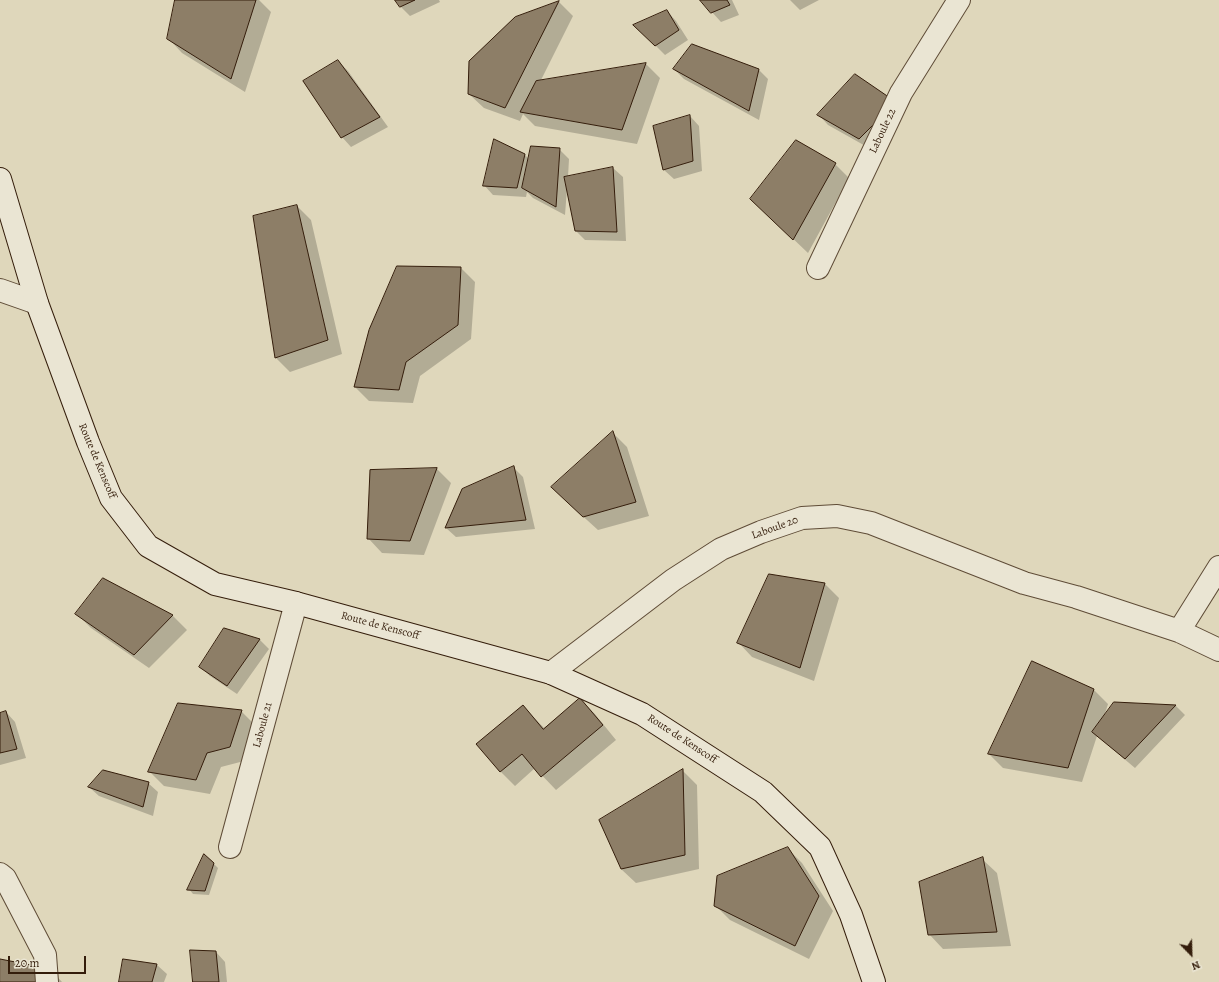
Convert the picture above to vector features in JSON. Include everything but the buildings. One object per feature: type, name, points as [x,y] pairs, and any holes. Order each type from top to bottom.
[{"type":"street","name":"Laboule 22","points":[[818,268],[901,93],[959,0]]},
{"type":"street","name":"Route de Kenscoff","points":[[0,180],[37,303],[88,442],[111,498],[148,546],[215,584],[296,603],[551,673],[642,714],[763,792],[820,847],[851,915],[874,982]]},
{"type":"street","points":[[0,290],[37,303]]},
{"type":"street","name":"Laboule 20","points":[[551,673],[673,580],[721,549],[761,532],[802,518],[837,516],[871,523],[1024,582],[1076,597],[1179,631],[1219,650]]},
{"type":"street","points":[[1179,631],[1219,567]]},
{"type":"street","name":"Laboule 21","points":[[230,847],[296,603]]},
{"type":"street","points":[[2,877],[45,955],[47,982]]}]
